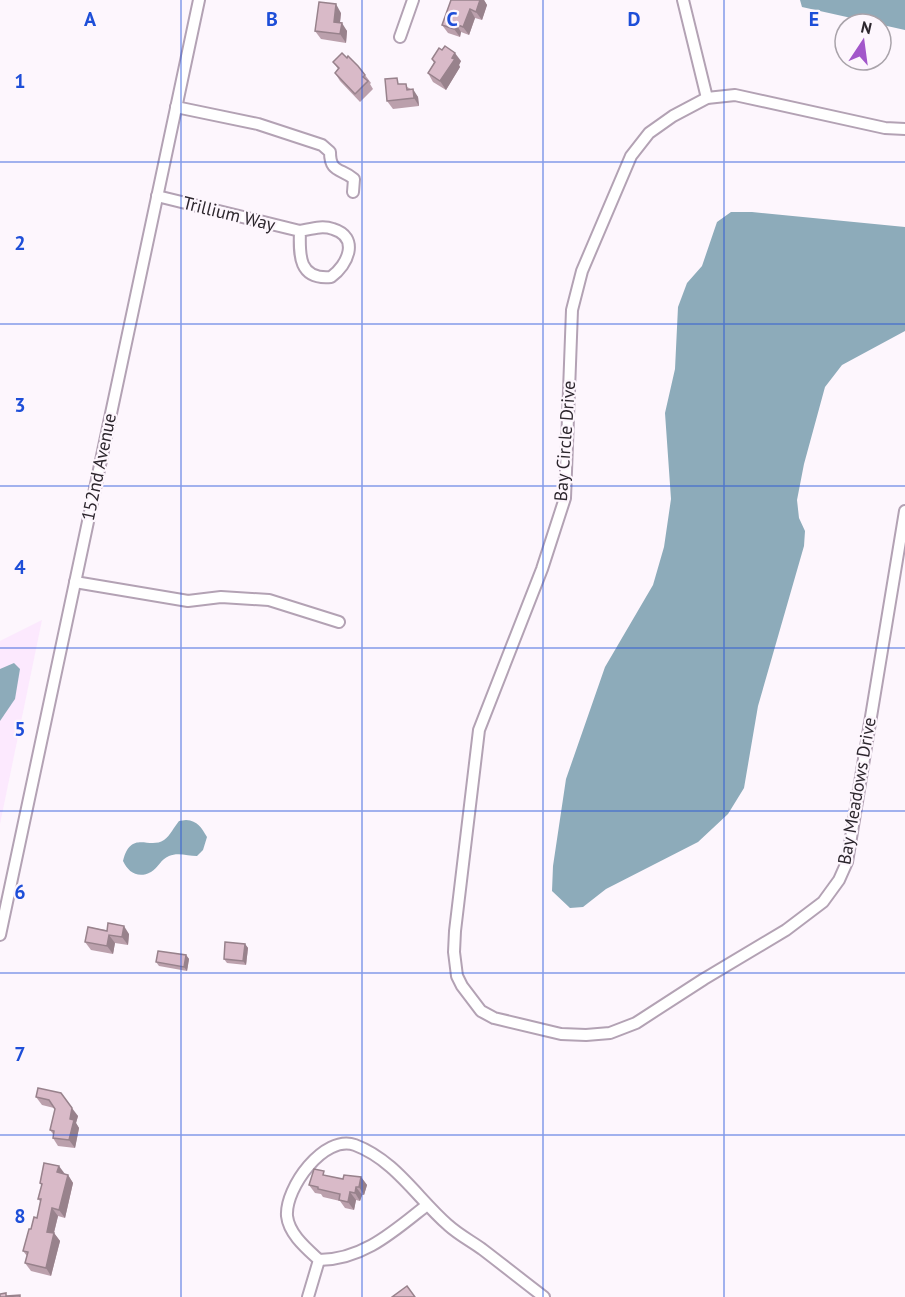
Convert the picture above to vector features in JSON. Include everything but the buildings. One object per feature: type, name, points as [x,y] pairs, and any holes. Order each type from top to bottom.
[{"type":"street","name":"152nd Avenue","points":[[0,935],[199,0]]},
{"type":"street","points":[[400,37],[413,0]]},
{"type":"street","points":[[683,0],[707,98]]},
{"type":"street","name":"Bay Circle Drive","points":[[481,1011],[462,986],[457,975],[454,952],[473,766],[479,730],[542,569],[565,498],[572,310],[582,271],[631,156],[649,134],[673,116],[707,98],[735,95],[885,128],[905,129]]},
{"type":"street","points":[[176,107],[258,124],[322,145],[330,152],[330,162],[334,168],[354,179],[353,192]]},
{"type":"street","name":"Trillium Way","points":[[157,196],[300,231],[322,227],[340,232],[346,238],[349,255],[343,267],[331,277],[315,276],[308,271],[301,260],[300,231]]},
{"type":"street","name":"Bay Meadows Drive","points":[[481,1011],[494,1018],[561,1034],[610,1033],[636,1023],[786,930],[823,902],[839,880],[846,862],[905,511]]},
{"type":"street","points":[[75,582],[188,601],[220,597],[269,600],[339,622]]},
{"type":"street","points":[[427,1205],[390,1235],[372,1246],[334,1260],[319,1260],[291,1231],[287,1215],[290,1198],[299,1181],[318,1156],[330,1147],[342,1143],[354,1145],[373,1154],[402,1176],[450,1227],[544,1297]]},
{"type":"street","points":[[308,1297],[319,1260]]},
{"type":"shaded area","points":[[42,620],[0,824],[0,641]]},
{"type":"water","points":[[800,0],[905,0],[905,30],[893,27],[893,12],[833,12],[833,14],[802,7]]},
{"type":"water","points":[[731,212],[752,212],[905,227],[905,331],[842,365],[825,387],[804,464],[797,500],[799,518],[805,531],[804,546],[758,706],[744,788],[728,814],[698,842],[606,889],[583,907],[570,908],[552,891],[553,866],[566,779],[605,667],[653,585],[664,547],[671,499],[665,413],[675,369],[678,307],[687,283],[702,266],[717,222]]},
{"type":"water","points":[[14,663],[20,669],[15,699],[0,721],[0,669]]},
{"type":"water","points":[[186,820],[199,825],[207,837],[203,850],[197,856],[179,854],[169,856],[151,872],[142,875],[128,868],[123,861],[126,851],[131,846],[141,842],[152,843],[164,840],[179,821]]}]
